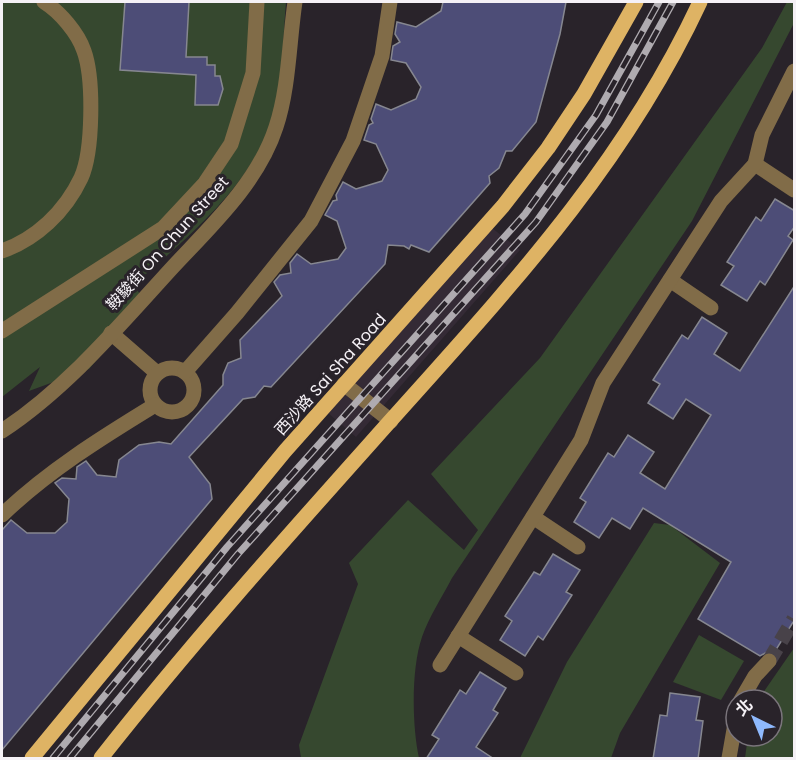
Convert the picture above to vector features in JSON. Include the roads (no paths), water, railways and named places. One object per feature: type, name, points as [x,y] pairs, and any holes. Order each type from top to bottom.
[{"type":"main road","name":"西沙路 Sai Sha Road","points":[[32,759],[285,451],[503,206],[584,94],[636,2]]},
{"type":"main road","points":[[101,759],[244,585],[561,227],[621,142],[683,38],[700,2]]},
{"type":"street","points":[[2,250],[33,237],[68,201],[82,176],[89,143],[91,110],[84,52],[69,27],[44,2]]},
{"type":"street","points":[[2,332],[163,228],[205,183],[231,144],[253,73],[257,2]]},
{"type":"street","name":"鞍駿街 On Chun Street","points":[[2,432],[35,409],[74,375],[228,206],[259,163],[276,127],[295,2]]},
{"type":"street","points":[[185,372],[237,314],[311,221],[353,141],[382,56],[390,2]]},
{"type":"street","points":[[440,665],[581,440],[603,383],[721,201],[755,164],[762,135],[795,71]]},
{"type":"street","points":[[755,164],[795,190]]},
{"type":"street","points":[[670,280],[711,308]]},
{"type":"street","points":[[111,333],[157,373]]},
{"type":"street","points":[[171,368],[185,372],[193,384],[193,399],[189,405],[183,410],[168,413],[155,405],[149,393],[152,379],[157,373],[171,368]]},
{"type":"street","points":[[344,384],[391,421]]},
{"type":"street","points":[[2,515],[22,495],[88,446],[155,405]]},
{"type":"street","points":[[533,517],[578,547]]},
{"type":"street","points":[[458,636],[516,673]]},
{"type":"street","points":[[748,688],[755,676],[769,662]]},
{"type":"tunnel","points":[[769,661],[794,619]]},
{"type":"railway","points":[[53,758],[227,547],[525,214],[596,115],[659,2]]},
{"type":"railway","points":[[70,758],[238,554],[536,222],[607,122],[673,2]]}]
